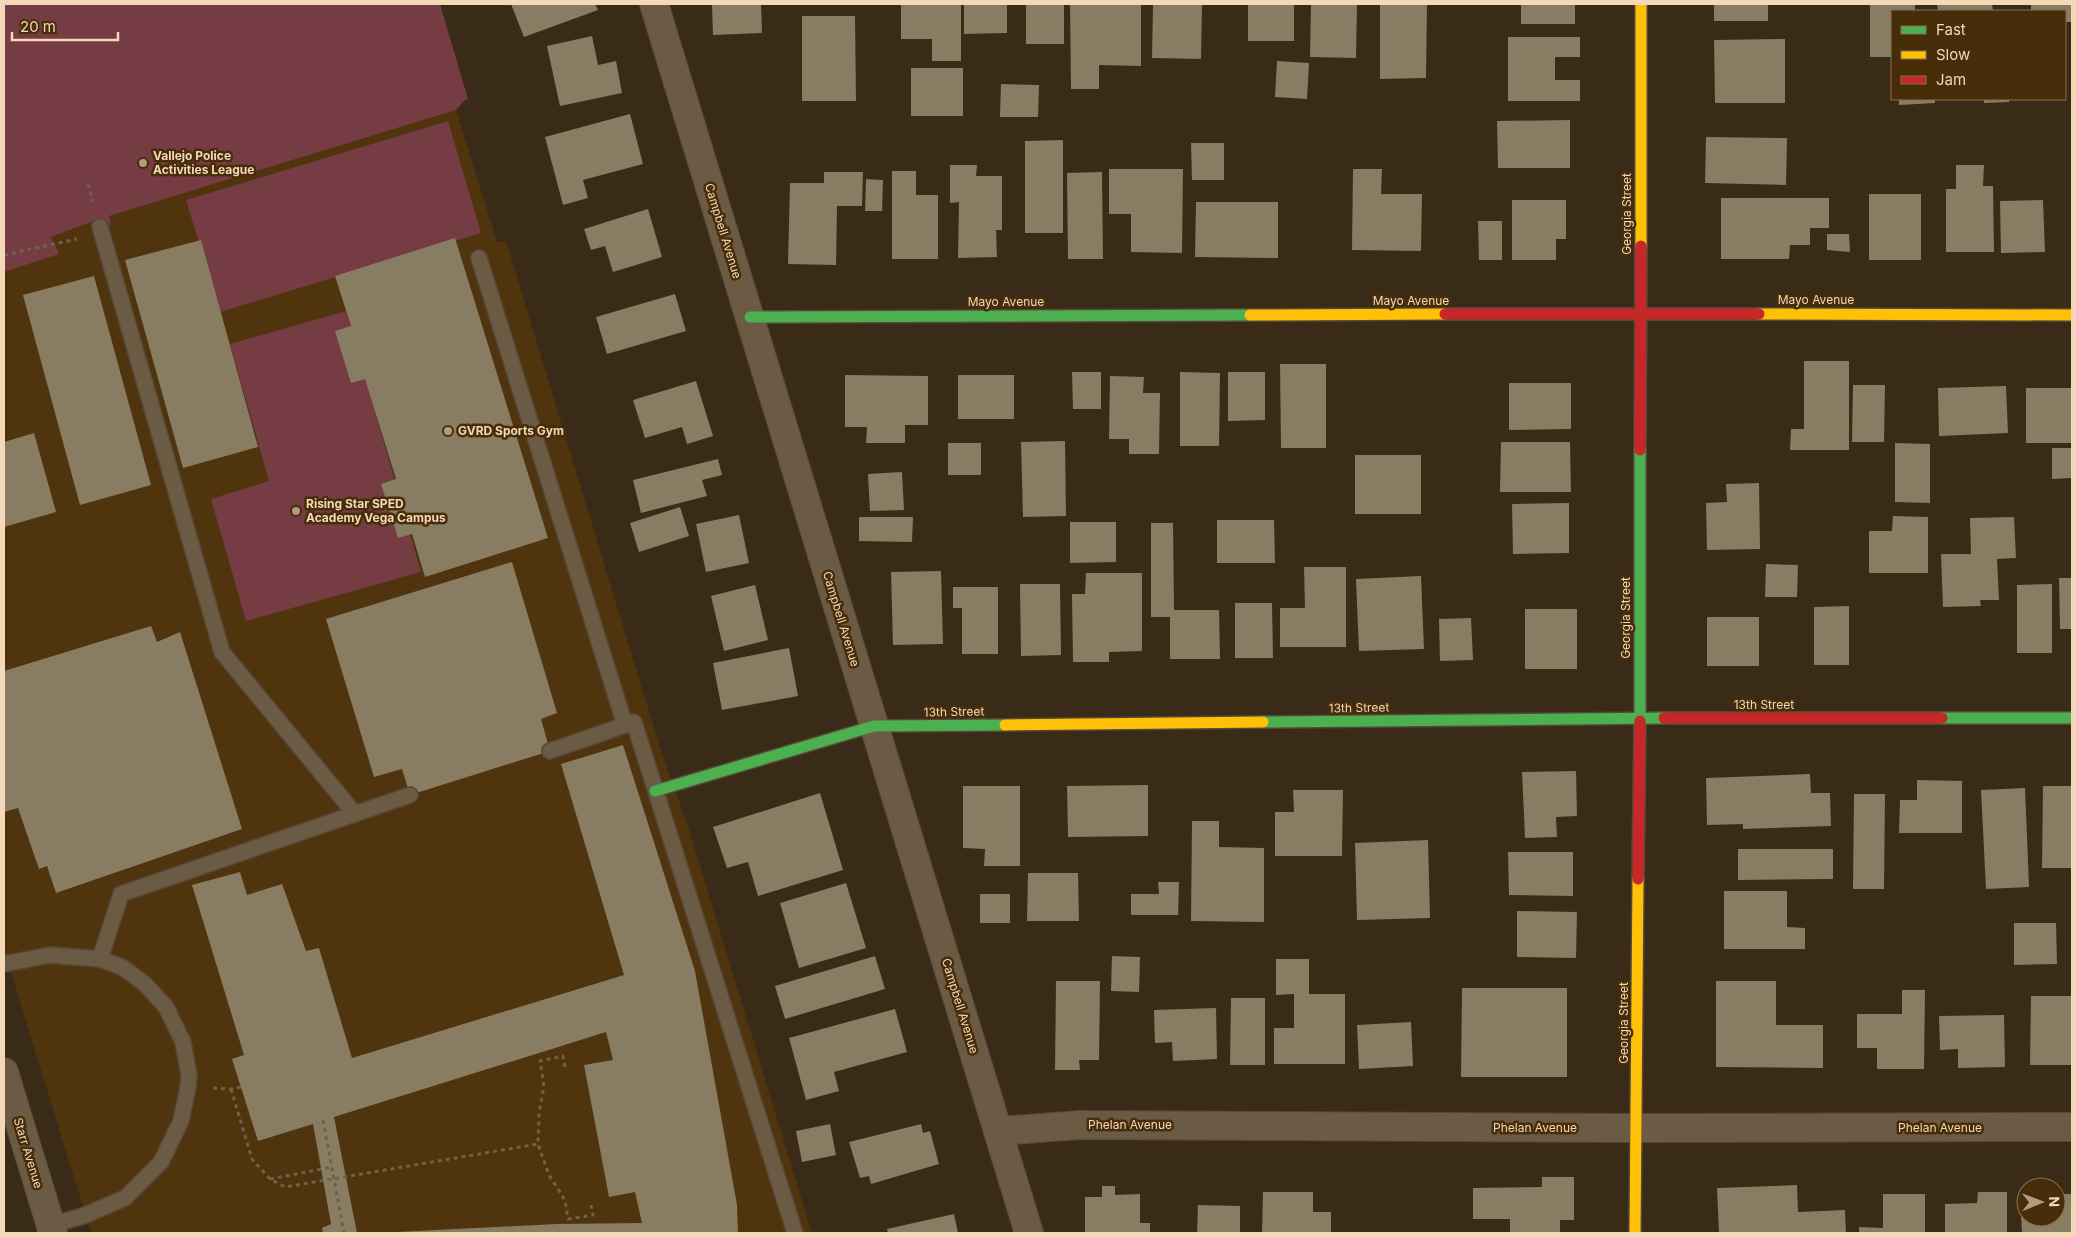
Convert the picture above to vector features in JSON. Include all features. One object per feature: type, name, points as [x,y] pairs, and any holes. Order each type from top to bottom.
[{"type":"street","name":"Campbell Avenue","points":[[654,4],[1029,1233]]},
{"type":"street","name":"Georgia Street","points":[[1635,1233],[1640,718],[1641,4]]},
{"type":"street","name":"Mayo Avenue","points":[[750,317],[1641,313],[2072,315]]},
{"type":"street","name":"13th Street","points":[[655,791],[874,726],[1640,718],[2072,718]]},
{"type":"street","name":"Starr Avenue","points":[[4,1072],[52,1229]]},
{"type":"street","name":"Phelan Avenue","points":[[998,1131],[1080,1125],[1637,1128],[2072,1127]]},
{"type":"lane","points":[[101,230],[222,652],[355,814]]},
{"type":"lane","points":[[479,258],[625,725]]},
{"type":"lane","points":[[550,750],[634,722],[794,1233]]},
{"type":"lane","points":[[100,959],[121,894],[410,796]]},
{"type":"lane","points":[[4,964],[50,955],[100,959],[122,967],[145,984],[166,1007],[184,1042],[189,1075],[188,1087],[181,1121],[161,1162],[125,1198],[52,1229]]},
{"type":"path","points":[[4,255],[101,230]]},
{"type":"path","points":[[565,1067],[563,1056],[540,1061],[544,1086],[539,1113],[538,1144],[549,1175],[564,1200],[568,1219],[593,1214],[591,1205]]},
{"type":"path","points":[[231,1089],[252,1159],[270,1179],[285,1187],[538,1144]]},
{"type":"path","points":[[323,1120],[344,1233]]},
{"type":"path","points":[[270,1179],[332,1167]]},
{"type":"shaded area","name":"Vallejo Police Activities League","points":[[4,4],[440,4],[468,99],[456,110],[109,216],[111,225],[94,229],[91,222],[51,237],[59,254],[4,272]]},
{"type":"shaded area","name":"Rising Star SPED Academy Vega Campus","points":[[456,110],[497,242],[506,241],[661,751],[686,820],[812,1233],[91,1233],[4,950],[4,272],[58,254],[51,237],[91,222],[94,229],[110,225],[108,216]]},
{"type":"shaded area","points":[[448,121],[481,233],[220,312],[186,200]]},
{"type":"shaded area","points":[[346,311],[421,572],[246,621],[211,499],[269,481],[230,344]]},
{"type":"building","points":[[511,4],[595,4],[598,10],[524,37]]},
{"type":"building","points":[[712,4],[761,4],[762,33],[713,35]]},
{"type":"building","points":[[901,4],[961,4],[961,61],[932,61],[932,39],[901,39]]},
{"type":"building","points":[[964,4],[1007,4],[1007,33],[964,34]]},
{"type":"building","points":[[1026,4],[1064,4],[1064,44],[1026,44]]},
{"type":"building","points":[[1070,4],[1141,4],[1141,66],[1099,65],[1099,89],[1071,89]]},
{"type":"building","points":[[1153,4],[1202,4],[1201,59],[1152,58]]},
{"type":"building","points":[[1248,4],[1294,4],[1294,41],[1248,41]]},
{"type":"building","points":[[1311,4],[1357,4],[1356,58],[1310,57]]},
{"type":"building","points":[[1380,4],[1427,4],[1426,78],[1380,79]]},
{"type":"building","points":[[1521,4],[1575,4],[1575,24],[1521,24]]},
{"type":"building","points":[[1714,4],[1768,4],[1768,21],[1714,21]]},
{"type":"building","points":[[1870,4],[1915,4],[1915,10],[1891,10],[1891,57],[1870,57]]},
{"type":"building","points":[[1937,4],[1992,4],[1993,10],[1938,10]]},
{"type":"building","points":[[2031,4],[2072,4],[2072,22],[2066,22],[2066,10],[2031,10]]},
{"type":"building","points":[[802,16],[855,16],[856,101],[802,101]]},
{"type":"building","points":[[592,36],[598,65],[616,61],[622,93],[560,106],[547,46]]},
{"type":"building","points":[[1508,37],[1580,37],[1580,57],[1555,57],[1555,80],[1580,80],[1580,101],[1508,101]]},
{"type":"building","points":[[1785,39],[1785,103],[1715,103],[1714,40]]},
{"type":"building","points":[[1277,61],[1309,63],[1307,99],[1275,97]]},
{"type":"building","points":[[911,68],[963,68],[963,116],[911,116]]},
{"type":"building","points":[[1001,84],[1039,85],[1038,117],[1000,117]]},
{"type":"building","points":[[1899,100],[1935,100],[1935,103],[1899,105]]},
{"type":"building","points":[[1984,100],[2009,100],[2009,102],[1984,103]]},
{"type":"building","points":[[630,114],[643,164],[583,180],[588,198],[563,205],[545,137]]},
{"type":"building","points":[[1570,120],[1570,168],[1498,168],[1497,121]]},
{"type":"building","points":[[1706,137],[1787,138],[1786,185],[1705,183]]},
{"type":"building","points":[[1063,140],[1063,233],[1025,233],[1025,141]]},
{"type":"building","points":[[1191,143],[1224,143],[1224,180],[1192,180]]},
{"type":"building","points":[[950,165],[977,165],[976,176],[1002,176],[1002,230],[996,230],[997,257],[958,258],[959,202],[950,203]]},
{"type":"building","points":[[1956,165],[1984,165],[1983,186],[1993,186],[1994,252],[1946,252],[1946,189],[1956,189]]},
{"type":"building","points":[[1109,169],[1183,169],[1182,253],[1131,252],[1131,214],[1109,214]]},
{"type":"building","points":[[1353,169],[1382,169],[1381,194],[1422,194],[1421,251],[1352,250]]},
{"type":"building","points":[[892,171],[916,171],[916,195],[938,195],[938,259],[892,259]]},
{"type":"building","points":[[824,172],[863,172],[862,206],[837,206],[836,265],[788,264],[790,183],[824,183]]},
{"type":"building","points":[[1102,172],[1103,259],[1068,259],[1067,173]]},
{"type":"building","points":[[866,179],[883,180],[882,211],[865,211]]},
{"type":"building","points":[[1869,194],[1921,194],[1921,260],[1869,260]]},
{"type":"building","points":[[1721,198],[1829,198],[1829,228],[1810,228],[1810,245],[1790,245],[1789,259],[1721,259]]},
{"type":"building","points":[[1512,200],[1566,200],[1566,239],[1556,239],[1556,260],[1512,260]]},
{"type":"building","points":[[2043,200],[2045,252],[2001,253],[2000,201]]},
{"type":"building","points":[[1196,202],[1278,202],[1278,258],[1195,257]]},
{"type":"building","points":[[648,209],[662,257],[613,272],[605,246],[591,250],[584,229]]},
{"type":"building","points":[[1478,221],[1502,221],[1502,260],[1479,260]]},
{"type":"building","points":[[1827,234],[1849,234],[1850,252],[1827,250]]},
{"type":"building","name":"GVRD Sports Gym","points":[[455,238],[548,538],[425,577],[412,534],[398,538],[381,484],[396,479],[365,379],[351,383],[335,331],[351,326],[335,276]]},
{"type":"building","points":[[201,240],[258,447],[183,468],[125,260]]},
{"type":"building","points":[[94,276],[151,485],[80,505],[23,295]]},
{"type":"building","points":[[675,294],[686,331],[607,354],[596,317]]},
{"type":"building","points":[[1804,361],[1849,361],[1849,450],[1790,450],[1791,429],[1804,429]]},
{"type":"building","points":[[1280,364],[1326,364],[1326,448],[1281,448]]},
{"type":"building","points":[[1072,372],[1101,372],[1101,409],[1073,409]]},
{"type":"building","points":[[1180,372],[1220,373],[1219,446],[1180,446]]},
{"type":"building","points":[[1228,372],[1265,372],[1265,420],[1228,421]]},
{"type":"building","points":[[845,375],[928,376],[928,425],[905,425],[905,443],[866,443],[867,427],[845,427]]},
{"type":"building","points":[[958,375],[1014,375],[1014,419],[958,419]]},
{"type":"building","points":[[1110,376],[1144,377],[1143,393],[1160,393],[1159,454],[1129,454],[1129,439],[1109,439]]},
{"type":"building","points":[[696,381],[713,436],[687,444],[682,427],[645,438],[633,400]]},
{"type":"building","points":[[1509,383],[1571,383],[1571,429],[1509,430]]},
{"type":"building","points":[[1853,385],[1885,385],[1884,442],[1852,442]]},
{"type":"building","points":[[2006,386],[2008,433],[1939,436],[1938,388]]},
{"type":"building","points":[[2026,388],[2072,388],[2072,443],[2026,443]]},
{"type":"building","points":[[34,433],[56,512],[4,527],[4,442]]},
{"type":"building","points":[[1065,441],[1066,516],[1023,517],[1021,442]]},
{"type":"building","points":[[1501,442],[1570,442],[1571,492],[1500,492]]},
{"type":"building","points":[[948,443],[981,443],[981,475],[948,475]]},
{"type":"building","points":[[1895,443],[1930,444],[1930,503],[1895,502]]},
{"type":"building","points":[[2052,448],[2072,448],[2072,478],[2052,479]]},
{"type":"building","points":[[1355,455],[1421,455],[1421,514],[1355,514]]},
{"type":"building","points":[[718,459],[722,475],[702,480],[707,496],[641,513],[633,480]]},
{"type":"building","points":[[902,472],[904,510],[870,511],[868,474]]},
{"type":"building","points":[[1759,483],[1760,549],[1707,550],[1706,503],[1727,502],[1726,484]]},
{"type":"building","points":[[1569,503],[1569,553],[1513,554],[1512,504]]},
{"type":"building","points":[[680,507],[689,536],[639,552],[630,523]]},
{"type":"building","points":[[739,515],[749,563],[706,572],[696,524]]},
{"type":"building","points":[[1893,516],[1928,517],[1928,573],[1869,573],[1869,531],[1892,531]]},
{"type":"building","points":[[859,517],[913,517],[912,542],[859,541]]},
{"type":"building","points":[[2014,517],[2016,558],[1997,559],[1999,600],[1980,600],[1981,606],[1943,607],[1941,554],[1971,554],[1970,518]]},
{"type":"building","points":[[1217,520],[1274,520],[1275,563],[1217,563]]},
{"type":"building","points":[[1070,522],[1116,522],[1116,562],[1070,563]]},
{"type":"building","points":[[1151,523],[1173,523],[1174,610],[1219,610],[1220,659],[1170,659],[1170,617],[1151,617]]},
{"type":"building","points":[[512,562],[557,713],[541,719],[550,751],[410,795],[402,769],[374,777],[326,619]]},
{"type":"building","points":[[1766,564],[1798,565],[1797,597],[1765,597]]},
{"type":"building","points":[[1304,567],[1346,567],[1346,647],[1280,647],[1280,608],[1305,608]]},
{"type":"building","points":[[941,571],[943,644],[893,645],[891,572]]},
{"type":"building","points":[[1086,573],[1142,573],[1142,651],[1109,652],[1109,662],[1073,662],[1072,594],[1085,594]]},
{"type":"building","points":[[1421,576],[1424,649],[1359,651],[1356,579]]},
{"type":"building","points":[[2059,578],[2072,578],[2072,629],[2060,629]]},
{"type":"building","points":[[1020,584],[1060,584],[1061,655],[1021,656]]},
{"type":"building","points":[[2052,584],[2052,653],[2017,653],[2017,585]]},
{"type":"building","points":[[755,585],[768,640],[724,651],[711,596]]},
{"type":"building","points":[[953,587],[998,587],[998,654],[962,654],[962,608],[953,608]]},
{"type":"building","points":[[1235,603],[1272,603],[1273,658],[1235,658]]},
{"type":"building","points":[[1849,606],[1849,665],[1814,665],[1814,607]]},
{"type":"building","points":[[1525,609],[1577,609],[1577,669],[1525,669]]},
{"type":"building","points":[[1707,617],[1759,617],[1759,666],[1707,666]]},
{"type":"building","points":[[1471,618],[1473,660],[1440,661],[1439,619]]},
{"type":"building","points":[[151,626],[157,642],[180,632],[242,829],[56,893],[47,866],[39,869],[18,808],[4,812],[4,671]]},
{"type":"building","points":[[789,648],[798,696],[722,710],[713,663]]},
{"type":"building","points":[[623,745],[695,971],[737,1205],[738,1233],[397,1233],[557,1224],[642,1223],[635,1192],[609,1197],[584,1065],[613,1060],[606,1032],[334,1117],[357,1233],[323,1233],[322,1228],[331,1224],[313,1124],[258,1141],[232,1059],[244,1055],[192,885],[240,872],[247,895],[282,884],[306,951],[319,948],[352,1058],[624,975],[561,764]]},
{"type":"building","points":[[1576,771],[1577,816],[1556,817],[1557,837],[1525,838],[1522,772]]},
{"type":"building","points":[[1810,774],[1811,793],[1830,793],[1831,826],[1743,829],[1743,824],[1707,825],[1706,778]]},
{"type":"building","points":[[1917,780],[1962,781],[1962,833],[1899,833],[1900,800],[1917,800]]},
{"type":"building","points":[[1148,785],[1148,836],[1068,837],[1067,786]]},
{"type":"building","points":[[963,786],[1020,786],[1020,866],[984,866],[985,849],[963,848]]},
{"type":"building","points":[[2043,786],[2072,786],[2072,868],[2042,868]]},
{"type":"building","points":[[2025,788],[2029,887],[1986,889],[1981,790]]},
{"type":"building","points":[[1293,790],[1343,790],[1342,856],[1275,856],[1275,812],[1294,812]]},
{"type":"building","points":[[820,793],[843,870],[758,896],[748,862],[727,868],[713,827]]},
{"type":"building","points":[[1854,794],[1885,794],[1884,889],[1853,889]]},
{"type":"building","points":[[1192,821],[1219,821],[1219,847],[1264,848],[1264,922],[1191,921]]},
{"type":"building","points":[[1428,840],[1430,918],[1357,920],[1355,843]]},
{"type":"building","points":[[1738,849],[1833,849],[1833,879],[1738,880]]},
{"type":"building","points":[[1508,852],[1573,852],[1573,896],[1509,895]]},
{"type":"building","points":[[1028,873],[1078,873],[1079,921],[1027,921]]},
{"type":"building","points":[[1158,882],[1179,882],[1178,915],[1131,915],[1131,894],[1159,894]]},
{"type":"building","points":[[846,883],[866,948],[799,968],[780,903]]},
{"type":"building","points":[[1724,891],[1787,891],[1787,927],[1805,928],[1805,949],[1724,949]]},
{"type":"building","points":[[980,894],[1010,894],[1010,923],[980,923]]},
{"type":"building","points":[[1517,911],[1577,912],[1576,958],[1517,957]]},
{"type":"building","points":[[2014,923],[2056,923],[2057,964],[2014,965]]},
{"type":"building","points":[[875,956],[885,989],[785,1019],[775,986]]},
{"type":"building","points":[[1112,956],[1140,957],[1139,992],[1111,991]]},
{"type":"building","points":[[1276,959],[1309,959],[1309,994],[1345,994],[1345,1064],[1274,1064],[1274,1028],[1294,1028],[1294,994],[1276,995]]},
{"type":"building","points":[[1056,981],[1100,981],[1099,1060],[1079,1060],[1080,1070],[1055,1070]]},
{"type":"building","points":[[1716,981],[1776,981],[1776,1025],[1823,1025],[1823,1068],[1716,1067]]},
{"type":"building","points":[[1462,988],[1567,988],[1567,1077],[1461,1077]]},
{"type":"building","points":[[1902,990],[1925,990],[1924,1069],[1877,1069],[1877,1048],[1857,1048],[1857,1014],[1902,1014]]},
{"type":"building","points":[[2031,996],[2071,996],[2071,1065],[2030,1065]]},
{"type":"building","points":[[1231,998],[1265,998],[1265,1065],[1230,1065]]},
{"type":"building","points":[[1216,1008],[1217,1059],[1173,1061],[1172,1042],[1155,1043],[1154,1010]]},
{"type":"building","points":[[895,1009],[907,1052],[834,1072],[839,1091],[806,1100],[789,1038]]},
{"type":"building","points":[[2004,1015],[2005,1067],[1958,1068],[1958,1049],[1940,1050],[1939,1016]]},
{"type":"building","points":[[1411,1022],[1413,1066],[1359,1069],[1357,1025]]},
{"type":"building","points":[[830,1124],[836,1155],[802,1162],[796,1131]]},
{"type":"building","points":[[921,1124],[923,1133],[930,1131],[939,1164],[871,1184],[869,1176],[860,1178],[849,1142]]},
{"type":"building","points":[[1542,1177],[1574,1177],[1574,1220],[1560,1220],[1560,1233],[1510,1233],[1510,1219],[1473,1219],[1473,1188],[1542,1187]]},
{"type":"building","points":[[1797,1185],[1798,1212],[1845,1210],[1846,1233],[1719,1233],[1717,1188]]},
{"type":"building","points":[[1102,1186],[1115,1186],[1115,1195],[1140,1194],[1140,1223],[1150,1223],[1150,1233],[1085,1233],[1085,1197],[1102,1197]]},
{"type":"building","points":[[1263,1192],[1313,1192],[1313,1212],[1331,1212],[1331,1233],[1262,1233]]},
{"type":"building","points":[[1978,1192],[2007,1192],[2007,1233],[1945,1233],[1945,1204],[1977,1203]]},
{"type":"building","points":[[1883,1194],[1925,1194],[1925,1233],[1859,1233],[1859,1227],[1883,1228]]},
{"type":"building","points":[[2066,1194],[2072,1194],[2072,1233],[2022,1233],[2022,1227],[2066,1227]]},
{"type":"building","points":[[1198,1205],[1240,1206],[1240,1233],[1197,1233]]},
{"type":"building","points":[[954,1214],[958,1233],[888,1233],[887,1229]]},
{"type":"traffic: fast","points":[[750,317],[1250,315]]},
{"type":"traffic: fast","points":[[1640,450],[1640,721]]},
{"type":"traffic: fast","points":[[1263,722],[1664,718]]},
{"type":"traffic: fast","points":[[1942,718],[2072,718]]},
{"type":"traffic: fast","points":[[655,791],[874,726],[1005,725]]},
{"type":"traffic: slow","points":[[1641,4],[1641,246]]},
{"type":"traffic: slow","points":[[1250,315],[1445,314]]},
{"type":"traffic: slow","points":[[1759,314],[2072,315]]},
{"type":"traffic: slow","points":[[1005,725],[1263,722]]},
{"type":"traffic: slow","points":[[1635,1233],[1638,879]]},
{"type":"traffic: jam","points":[[1640,450],[1641,246]]},
{"type":"traffic: jam","points":[[1445,314],[1759,314]]},
{"type":"traffic: jam","points":[[1664,718],[1942,718]]},
{"type":"traffic: jam","points":[[1638,879],[1640,721]]},
{"type":"place","name":"Vallejo Police Activities League","points":[[143,163]]},
{"type":"place","name":"GVRD Sports Gym","points":[[448,431]]},
{"type":"place","name":"Rising Star SPED Academy Vega Campus","points":[[296,511]]}]
